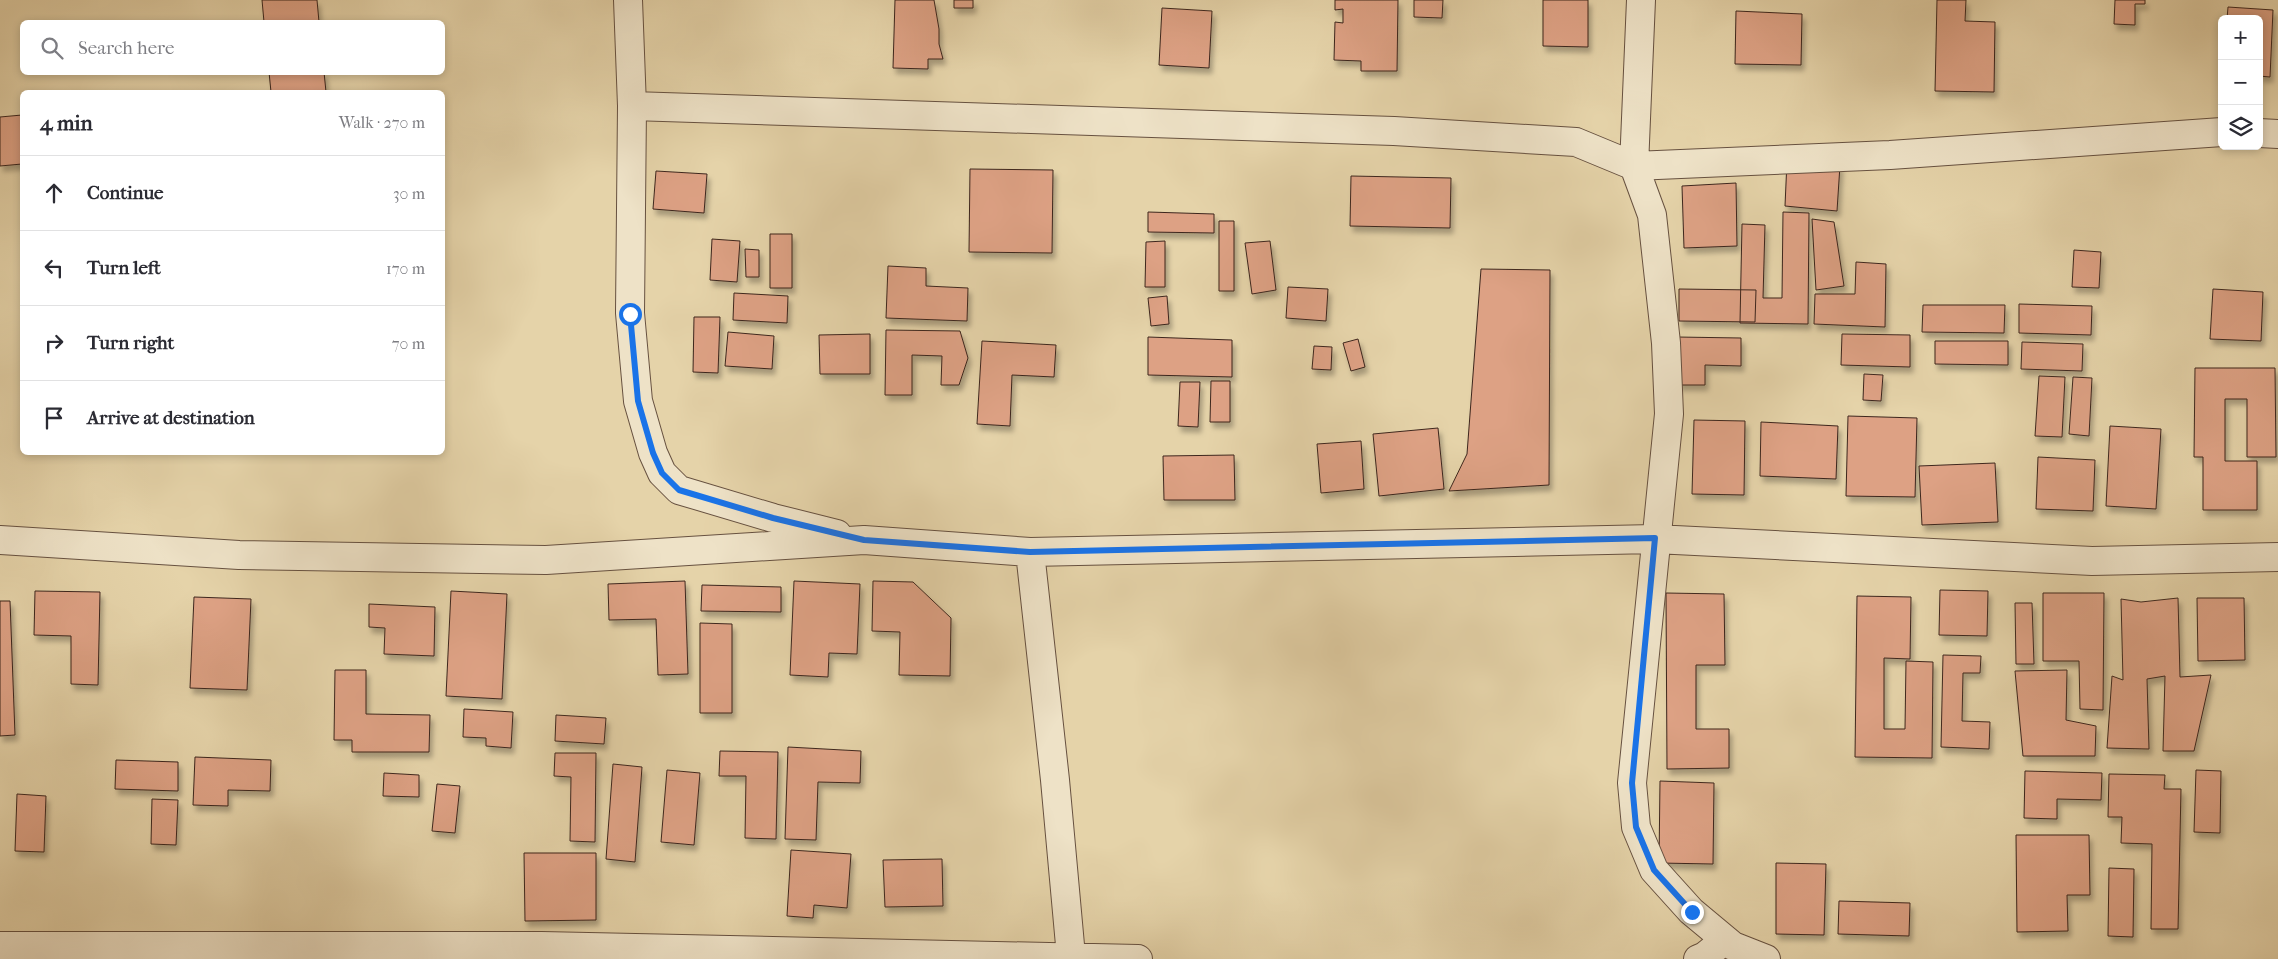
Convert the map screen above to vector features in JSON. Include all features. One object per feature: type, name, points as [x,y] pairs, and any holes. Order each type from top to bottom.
[{"type":"street","points":[[628,0],[632,106],[630,314],[638,401],[653,453],[662,473],[679,490],[773,518],[864,540]]},
{"type":"street","points":[[1641,0],[1634,166],[1652,214],[1666,343],[1669,414],[1655,538],[1632,783],[1636,827],[1654,870],[1692,912],[1708,954],[1732,946],[1766,959]]},
{"type":"street","points":[[632,106],[1394,131],[1576,142],[1634,166],[1890,155],[2218,132]]},
{"type":"street","points":[[2263,133],[2278,134]]},
{"type":"street","points":[[0,540],[240,555],[546,560],[864,540],[1030,552],[1655,538],[2092,560],[2278,557]]},
{"type":"street","points":[[1030,552],[1056,780],[1071,956]]},
{"type":"street","points":[[0,946],[542,946],[1071,956],[1138,959]]},
{"type":"building","points":[[262,0],[317,0],[319,20],[264,20]]},
{"type":"building","points":[[895,0],[934,0],[939,29],[939,44],[943,59],[928,59],[928,69],[893,68]]},
{"type":"building","points":[[954,0],[973,0],[973,8],[954,8]]},
{"type":"building","points":[[1335,0],[1398,0],[1397,71],[1361,71],[1361,61],[1334,60],[1335,22],[1343,23],[1343,9],[1335,10]]},
{"type":"building","points":[[1414,0],[1443,0],[1442,18],[1414,17]]},
{"type":"building","points":[[1543,0],[1588,0],[1588,47],[1543,46]]},
{"type":"building","points":[[1937,0],[1966,0],[1965,21],[1995,22],[1994,92],[1935,91]]},
{"type":"building","points":[[2115,0],[2145,0],[2145,4],[2135,4],[2135,25],[2114,24]]},
{"type":"building","points":[[2228,7],[2273,10],[2270,77],[2263,76],[2263,15],[2227,15]]},
{"type":"building","points":[[1162,8],[1212,11],[1209,68],[1159,65]]},
{"type":"building","points":[[1736,11],[1802,14],[1801,65],[1735,64]]},
{"type":"building","points":[[269,75],[324,75],[326,90],[271,90]]},
{"type":"building","points":[[20,115],[20,164],[0,166],[0,117]]},
{"type":"building","points":[[1787,161],[1840,165],[1837,211],[1785,206]]},
{"type":"building","points":[[970,169],[1053,170],[1052,253],[969,252]]},
{"type":"building","points":[[656,171],[707,174],[704,213],[653,209]]},
{"type":"building","points":[[1351,176],[1451,178],[1450,228],[1350,226]]},
{"type":"building","points":[[1736,183],[1737,246],[1684,248],[1682,186]]},
{"type":"building","points":[[1148,212],[1214,214],[1214,233],[1148,232]]},
{"type":"building","points":[[1783,212],[1809,213],[1808,324],[1740,323],[1742,224],[1765,225],[1763,298],[1782,298]]},
{"type":"building","points":[[1812,219],[1834,222],[1844,286],[1816,290]]},
{"type":"building","points":[[1219,221],[1234,221],[1234,291],[1219,291]]},
{"type":"building","points":[[770,234],[792,234],[792,288],[770,288]]},
{"type":"building","points":[[712,239],[740,241],[737,282],[710,280]]},
{"type":"building","points":[[1165,241],[1165,287],[1145,287],[1146,242]]},
{"type":"building","points":[[1270,241],[1276,290],[1252,294],[1245,243]]},
{"type":"building","points":[[745,249],[759,250],[759,277],[746,277]]},
{"type":"building","points":[[2074,250],[2101,252],[2099,288],[2072,287]]},
{"type":"building","points":[[1856,262],[1886,264],[1885,327],[1814,324],[1815,294],[1855,294]]},
{"type":"building","points":[[888,266],[926,268],[926,286],[968,288],[967,321],[886,318]]},
{"type":"building","points":[[1481,269],[1550,270],[1549,485],[1449,491],[1467,454]]},
{"type":"building","points":[[1288,287],[1328,289],[1326,321],[1286,318]]},
{"type":"building","points":[[1679,289],[1756,290],[1755,322],[1679,321]]},
{"type":"building","points":[[2213,289],[2263,292],[2261,341],[2210,339]]},
{"type":"building","points":[[734,293],[788,296],[787,323],[733,320]]},
{"type":"building","points":[[1167,296],[1169,324],[1151,326],[1148,298]]},
{"type":"building","points":[[2019,304],[2092,306],[2091,335],[2019,333]]},
{"type":"building","points":[[1923,305],[2005,305],[2004,333],[1922,332]]},
{"type":"building","points":[[694,317],[720,317],[718,373],[693,372]]},
{"type":"building","points":[[886,330],[960,331],[968,358],[959,385],[941,385],[942,356],[912,355],[912,395],[885,395]]},
{"type":"building","points":[[728,332],[774,336],[772,369],[725,366]]},
{"type":"building","points":[[870,334],[870,374],[820,374],[819,335]]},
{"type":"building","points":[[1842,334],[1910,335],[1910,367],[1841,365]]},
{"type":"building","points":[[1148,337],[1232,340],[1232,377],[1148,375]]},
{"type":"building","points":[[1677,337],[1741,338],[1741,366],[1705,365],[1705,385],[1677,385]]},
{"type":"building","points":[[1358,339],[1365,367],[1351,371],[1343,343]]},
{"type":"building","points":[[982,341],[1056,345],[1054,377],[1012,375],[1010,426],[977,424]]},
{"type":"building","points":[[1935,341],[2008,341],[2008,365],[1935,364]]},
{"type":"building","points":[[2022,342],[2083,344],[2082,371],[2021,369]]},
{"type":"building","points":[[1314,346],[1332,347],[1331,370],[1312,369]]},
{"type":"building","points":[[2195,368],[2275,368],[2276,457],[2247,457],[2247,399],[2225,399],[2225,461],[2257,461],[2257,510],[2203,510],[2203,457],[2194,457]]},
{"type":"building","points":[[1864,374],[1883,375],[1881,401],[1863,400]]},
{"type":"building","points":[[2039,376],[2065,377],[2062,437],[2035,436]]},
{"type":"building","points":[[2073,377],[2092,378],[2089,436],[2069,434]]},
{"type":"building","points":[[1211,381],[1230,381],[1230,422],[1210,422]]},
{"type":"building","points":[[1180,382],[1200,382],[1198,427],[1178,426]]},
{"type":"building","points":[[1848,416],[1917,418],[1915,497],[1846,496]]},
{"type":"building","points":[[1694,420],[1745,421],[1744,495],[1692,494]]},
{"type":"building","points":[[1761,422],[1838,426],[1836,479],[1760,476]]},
{"type":"building","points":[[2110,426],[2161,429],[2156,509],[2106,506]]},
{"type":"building","points":[[1438,428],[1444,489],[1379,496],[1373,434]]},
{"type":"building","points":[[1361,441],[1364,489],[1321,493],[1317,444]]},
{"type":"building","points":[[1234,455],[1235,500],[1164,500],[1163,456]]},
{"type":"building","points":[[2038,457],[2095,460],[2093,511],[2036,509]]},
{"type":"building","points":[[1995,463],[1998,522],[1922,525],[1919,466]]},
{"type":"building","points":[[685,581],[688,674],[658,675],[656,619],[609,620],[608,584]]},
{"type":"building","points":[[794,581],[860,584],[857,654],[829,653],[828,677],[790,675]]},
{"type":"building","points":[[873,581],[913,582],[951,618],[950,676],[899,675],[900,632],[872,631]]},
{"type":"building","points":[[702,585],[781,587],[781,612],[701,611]]},
{"type":"building","points":[[1940,590],[1988,591],[1987,636],[1939,635]]},
{"type":"building","points":[[35,591],[100,592],[98,685],[71,684],[71,636],[34,635]]},
{"type":"building","points":[[451,591],[507,594],[502,699],[446,696]]},
{"type":"building","points":[[1666,593],[1724,594],[1725,665],[1696,665],[1696,729],[1729,729],[1729,768],[1667,769]]},
{"type":"building","points":[[2043,593],[2104,593],[2103,710],[2080,709],[2079,661],[2043,661]]},
{"type":"building","points":[[1857,596],[1911,597],[1910,659],[1884,658],[1884,729],[1905,729],[1906,661],[1933,662],[1932,758],[1855,757]]},
{"type":"building","points":[[194,597],[251,599],[247,690],[190,688]]},
{"type":"building","points":[[2178,598],[2180,677],[2211,675],[2194,751],[2163,751],[2165,676],[2147,679],[2149,749],[2107,748],[2112,676],[2123,680],[2121,599],[2141,602]]},
{"type":"building","points":[[2197,598],[2244,598],[2245,660],[2198,661]]},
{"type":"building","points":[[0,601],[10,601],[15,735],[0,736]]},
{"type":"building","points":[[2015,603],[2032,603],[2034,664],[2016,664]]},
{"type":"building","points":[[369,604],[435,607],[434,656],[384,654],[385,628],[369,627]]},
{"type":"building","points":[[700,623],[732,624],[732,713],[700,713]]},
{"type":"building","points":[[1943,655],[1981,656],[1980,673],[1963,673],[1962,721],[1990,722],[1989,749],[1941,747]]},
{"type":"building","points":[[335,670],[366,670],[366,714],[430,715],[429,752],[352,752],[352,740],[334,740]]},
{"type":"building","points":[[2067,670],[2066,720],[2096,726],[2095,756],[2023,756],[2015,671]]},
{"type":"building","points":[[464,709],[513,712],[511,748],[486,746],[486,738],[463,737]]},
{"type":"building","points":[[556,715],[606,718],[604,744],[555,741]]},
{"type":"building","points":[[788,747],[861,751],[860,783],[818,782],[816,840],[785,839]]},
{"type":"building","points":[[720,751],[778,752],[776,839],[745,838],[746,776],[719,776]]},
{"type":"building","points":[[555,753],[596,753],[595,842],[570,841],[571,777],[554,776]]},
{"type":"building","points":[[195,757],[271,760],[270,791],[228,790],[228,806],[193,805]]},
{"type":"building","points":[[116,760],[178,762],[178,791],[115,789]]},
{"type":"building","points":[[613,764],[642,767],[635,862],[606,859]]},
{"type":"building","points":[[667,770],[700,773],[694,845],[661,842]]},
{"type":"building","points":[[2196,770],[2221,771],[2220,833],[2194,832]]},
{"type":"building","points":[[2025,771],[2102,773],[2101,800],[2057,799],[2057,819],[2024,818]]},
{"type":"building","points":[[384,773],[419,775],[419,797],[383,796]]},
{"type":"building","points":[[2109,774],[2165,775],[2164,789],[2181,789],[2178,929],[2151,929],[2152,844],[2121,843],[2122,817],[2108,817]]},
{"type":"building","points":[[1660,781],[1714,783],[1713,864],[1659,863]]},
{"type":"building","points":[[437,784],[460,786],[455,833],[432,831]]},
{"type":"building","points":[[17,794],[46,796],[44,852],[15,851]]},
{"type":"building","points":[[152,799],[178,800],[176,845],[151,844]]},
{"type":"building","points":[[2016,835],[2089,835],[2090,895],[2067,895],[2068,931],[2017,932]]},
{"type":"building","points":[[791,850],[851,854],[847,908],[814,905],[813,918],[787,916]]},
{"type":"building","points":[[524,853],[596,853],[596,920],[525,921]]},
{"type":"building","points":[[942,859],[943,906],[885,907],[883,860]]},
{"type":"building","points":[[1776,863],[1826,864],[1824,935],[1776,934]]},
{"type":"building","points":[[2109,868],[2134,869],[2133,937],[2108,936]]},
{"type":"building","points":[[1839,901],[1910,903],[1909,936],[1838,934]]},
{"type":"route","points":[[630,314],[638,401],[653,453],[662,473],[679,490],[773,518],[864,540],[1030,552],[1655,538],[1632,783],[1636,827],[1654,870],[1692,912]]}]
